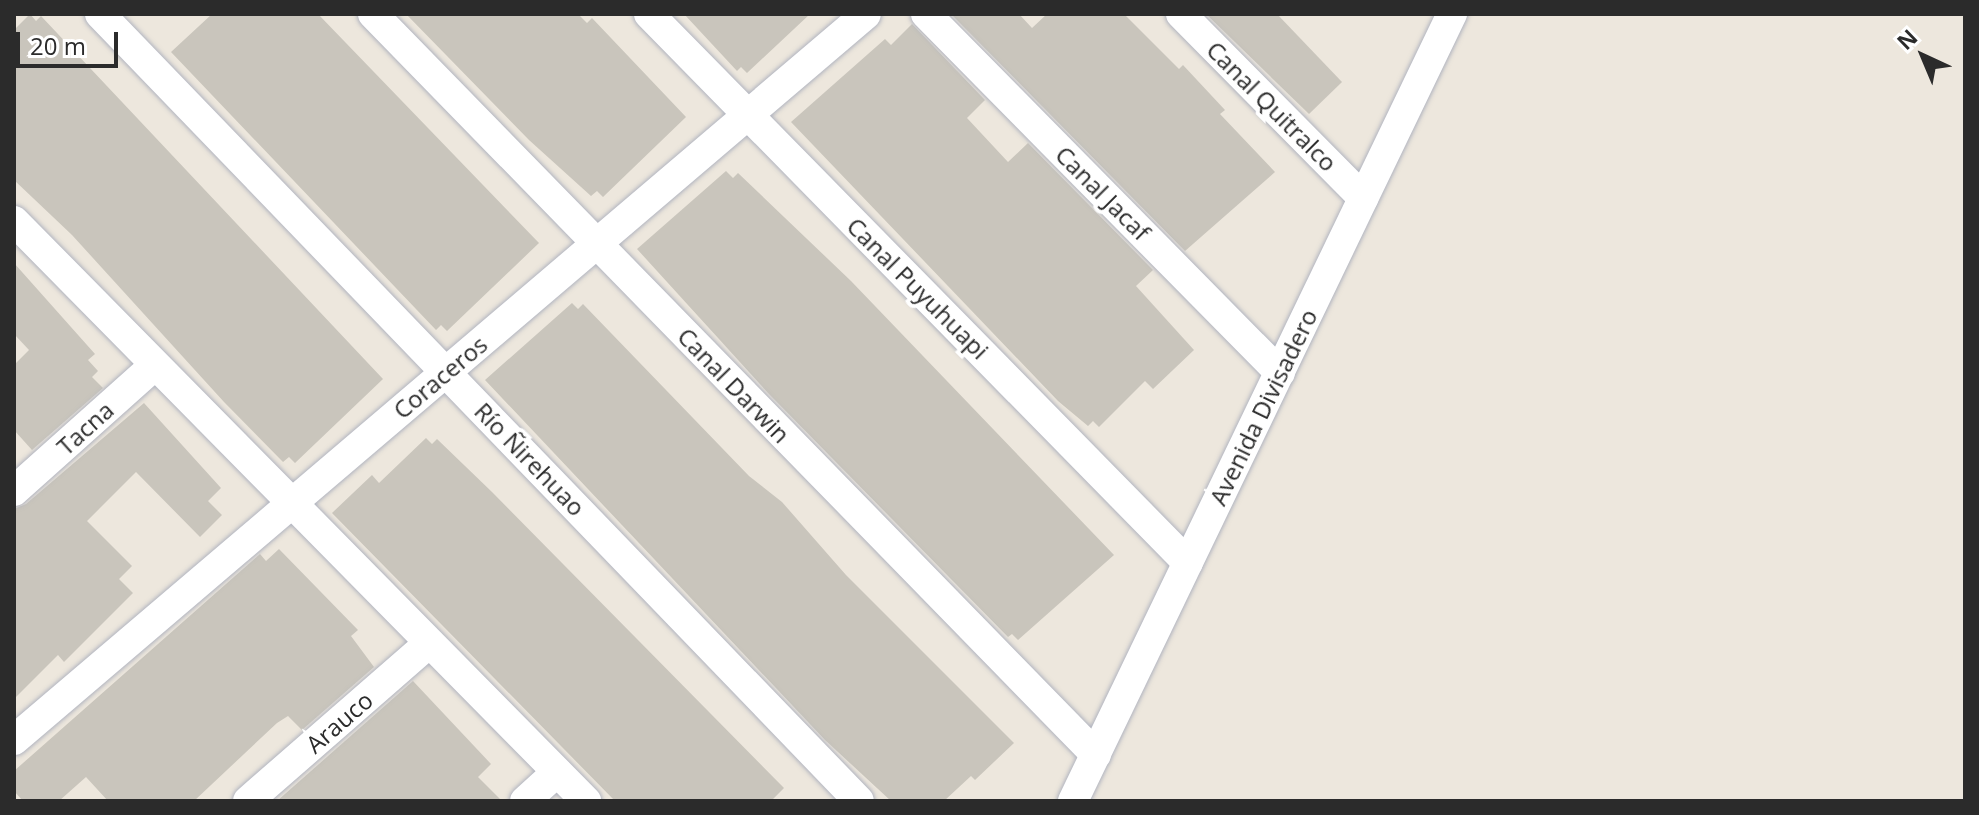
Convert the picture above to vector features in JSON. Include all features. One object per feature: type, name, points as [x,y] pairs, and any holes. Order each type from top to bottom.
[{"type":"street","name":"Río Ñirehuao","points":[[100,14],[859,801]]},
{"type":"street","name":"Canal Darwin","points":[[373,14],[1096,755]]},
{"type":"street","name":"Canal Puyuhuapi","points":[[649,14],[1188,563]]},
{"type":"street","name":"Coraceros","points":[[14,740],[866,14]]},
{"type":"street","name":"Canal Jacaf","points":[[926,14],[1280,373]]},
{"type":"street","name":"Canal Quitralco","points":[[1181,14],[1363,198]]},
{"type":"street","name":"Avenida Divisadero","points":[[1073,801],[1363,198],[1440,20]]},
{"type":"street","points":[[17,230],[155,365],[586,801]]},
{"type":"street","name":"Tacna","points":[[14,491],[155,365]]},
{"type":"street","name":"Arauco","points":[[248,801],[429,643]]},
{"type":"street","points":[[525,801],[557,772]]},
{"type":"building","points":[[30,14],[36,21],[41,16],[383,379],[295,463],[289,457],[283,462],[72,235],[14,180],[14,30]]},
{"type":"building","points":[[212,14],[318,14],[539,243],[447,331],[441,325],[436,330],[171,52]]},
{"type":"building","points":[[406,14],[578,14],[587,23],[592,18],[686,117],[603,197],[597,191],[591,196],[529,140]]},
{"type":"building","points":[[684,14],[810,14],[747,73],[741,67],[737,71]]},
{"type":"building","points":[[951,14],[1019,14],[1032,28],[1047,14],[1124,14],[1179,69],[1183,65],[1225,110],[1220,114],[1275,172],[1185,251]]},
{"type":"building","points":[[1206,14],[1277,14],[1342,82],[1309,114]]},
{"type":"building","points":[[912,24],[985,100],[967,118],[1008,162],[1028,143],[1153,270],[1136,286],[1194,350],[1153,389],[1145,381],[1099,427],[1093,421],[1088,426],[1058,401],[791,122],[885,39],[891,45]]},
{"type":"building","points":[[726,171],[733,178],[738,173],[851,281],[1114,555],[1018,640],[1012,634],[1008,637],[768,393],[637,249]]},
{"type":"building","points":[[14,263],[95,354],[88,360],[98,371],[92,377],[103,388],[32,450],[14,430],[14,365],[29,350],[14,334]]},
{"type":"building","points":[[572,303],[578,309],[583,304],[749,476],[782,502],[846,575],[1014,743],[975,780],[971,776],[944,801],[891,801],[825,740],[485,380]]},
{"type":"building","points":[[144,403],[221,488],[208,501],[222,515],[200,537],[136,472],[87,521],[132,566],[119,579],[133,593],[64,662],[58,655],[14,699],[14,509],[26,504]]},
{"type":"building","points":[[426,438],[432,444],[437,439],[492,492],[784,788],[771,801],[615,801],[332,513],[372,475],[379,483]]},
{"type":"building","points":[[279,549],[358,630],[351,636],[374,667],[302,730],[288,716],[277,723],[194,801],[108,801],[86,777],[59,801],[23,801],[14,791],[14,771],[260,554],[266,561]]},
{"type":"building","points":[[413,681],[491,764],[478,777],[502,801],[277,801]]}]
